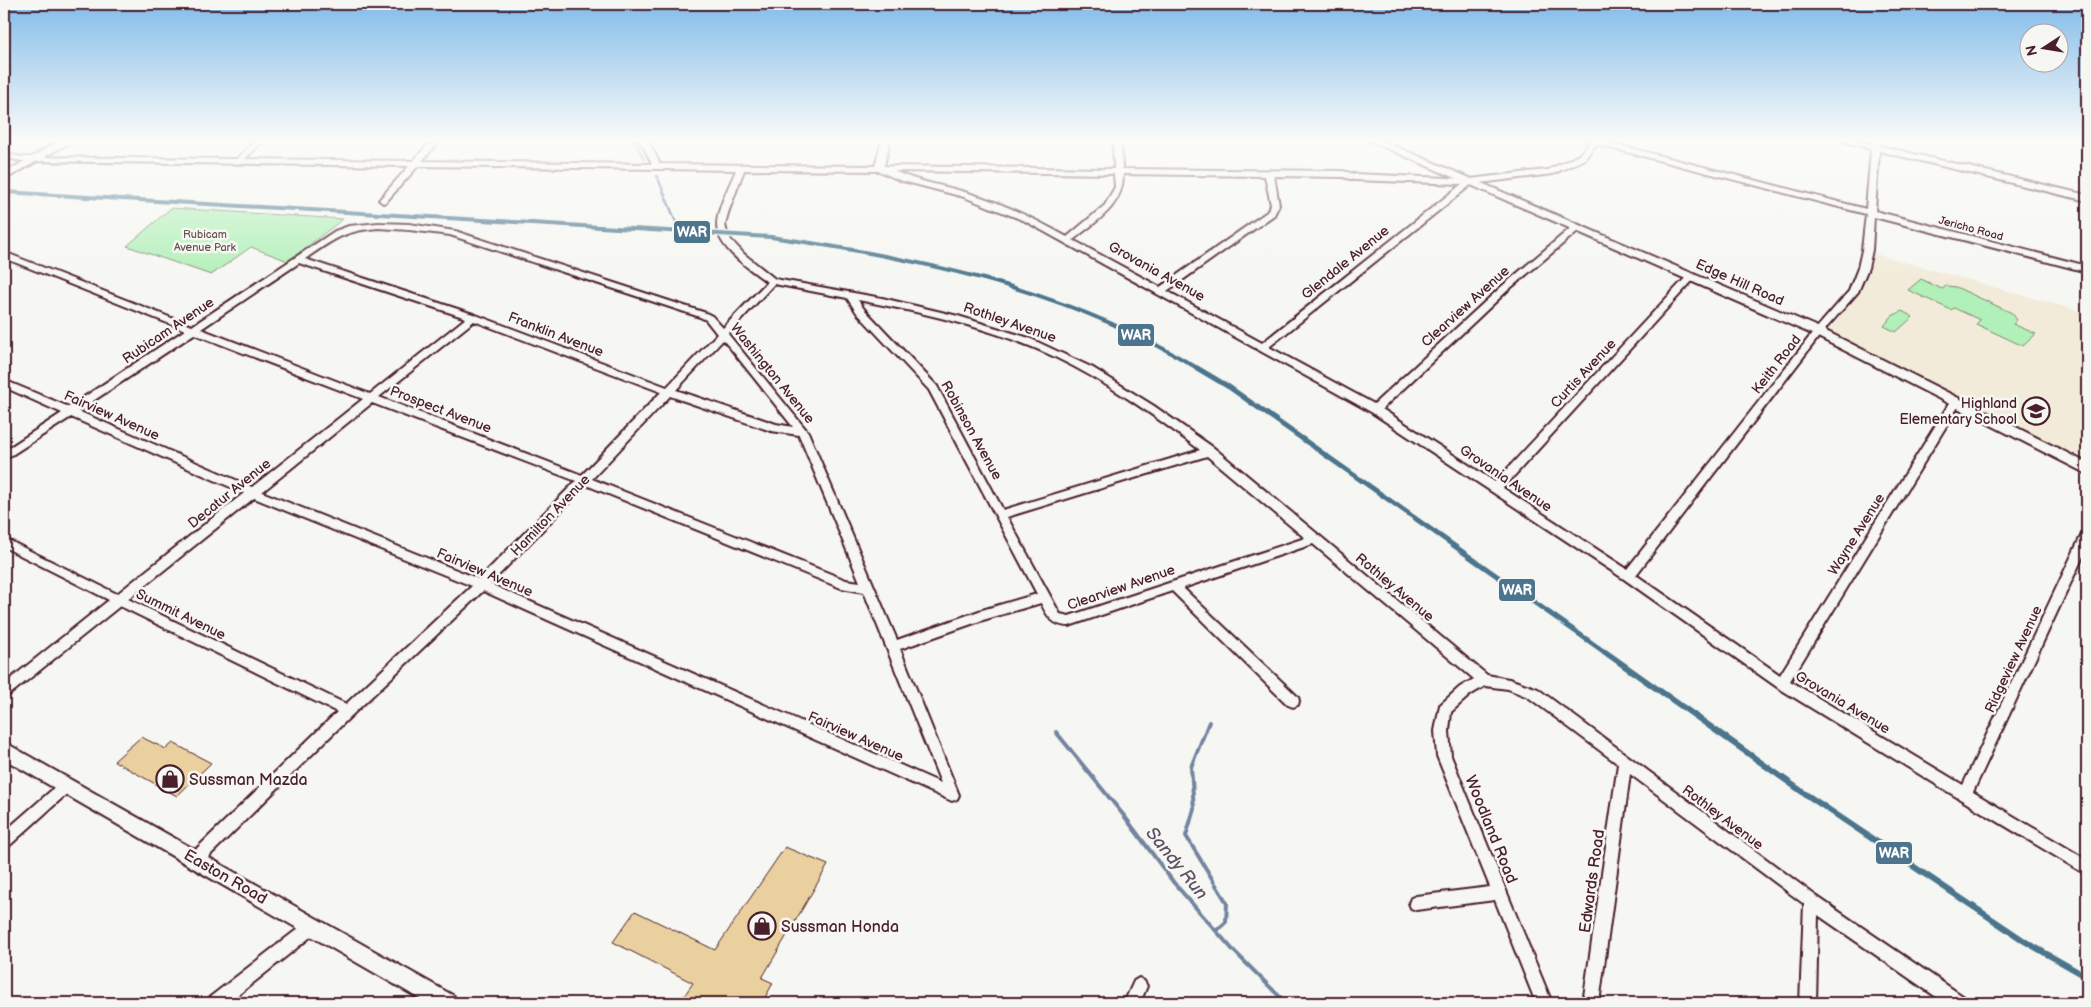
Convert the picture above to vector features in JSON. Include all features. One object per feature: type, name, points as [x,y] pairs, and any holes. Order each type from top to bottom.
[{"type":"main road","name":"Easton Road","points":[[4,750],[447,1003]]},
{"type":"street","points":[[383,200],[394,187]]},
{"type":"street","points":[[734,187],[721,225],[724,237],[737,253],[772,281]]},
{"type":"street","name":"Grovania Avenue","points":[[936,187],[967,195],[1028,219],[1375,409],[1628,576],[1782,683],[2087,868]]},
{"type":"street","points":[[1068,240],[1109,206],[1118,187]]},
{"type":"street","points":[[1161,291],[1271,213],[1275,205],[1272,187]]},
{"type":"street","name":"Glendale Avenue","points":[[1263,347],[1464,187]]},
{"type":"street","name":"Edge Hill Road","points":[[1468,187],[1576,228],[1818,332],[2087,469]]},
{"type":"street","name":"Jericho Road","points":[[1769,187],[2087,269]]},
{"type":"street","name":"Keith Road","points":[[1628,576],[1818,332],[1853,292],[1864,268],[1872,187]]},
{"type":"street","points":[[2044,187],[2087,198]]},
{"type":"street","name":"Rubicam Avenue","points":[[4,456],[349,227]]},
{"type":"street","name":"Washington Avenue","points":[[349,227],[433,229],[452,233],[709,318],[803,432],[893,646],[952,795]]},
{"type":"street","name":"Clearview Avenue","points":[[1375,409],[1504,290],[1576,228]]},
{"type":"street","name":"Prospect Avenue","points":[[4,255],[193,330],[584,480],[845,585],[868,588]]},
{"type":"street","name":"Franklin Avenue","points":[[298,260],[473,317],[668,392],[775,428],[803,432]]},
{"type":"street","name":"Curtis Avenue","points":[[1495,489],[1691,277]]},
{"type":"street","name":"Rothley Avenue","points":[[772,281],[850,295],[954,319],[1017,338],[1060,356],[1118,388],[1210,451],[1484,680],[1509,684],[1533,694],[1811,901],[1958,1003]]},
{"type":"street","name":"Hamilton Avenue","points":[[196,859],[347,711],[481,585],[584,480],[772,281]]},
{"type":"street","name":"Robinson Avenue","points":[[850,295],[860,311],[933,388],[1044,597]]},
{"type":"street","name":"Decatur Avenue","points":[[4,691],[473,317]]},
{"type":"street","name":"Fairview Avenue","points":[[4,383],[254,493],[481,585],[952,795]]},
{"type":"street","name":"Wayne Avenue","points":[[1782,683],[1956,402]]},
{"type":"street","points":[[1001,515],[1210,451]]},
{"type":"street","name":"Ridgeview Avenue","points":[[1965,795],[2087,536]]},
{"type":"street","name":"Clearview Avenue","points":[[1044,597],[1056,619],[1061,622],[1314,539]]},
{"type":"street","name":"Summit Avenue","points":[[4,542],[347,711]]},
{"type":"street","points":[[1173,585],[1293,701]]},
{"type":"street","points":[[893,646],[982,614],[1044,597]]},
{"type":"street","name":"Woodland Road","points":[[1484,680],[1465,691],[1445,709],[1442,731],[1444,756],[1544,1003]]},
{"type":"street","name":"Edwards Road","points":[[1591,1003],[1625,763]]},
{"type":"street","points":[[4,841],[66,786]]},
{"type":"street","points":[[1416,903],[1498,893]]},
{"type":"street","points":[[1808,1003],[1811,901]]},
{"type":"street","points":[[216,1003],[313,926]]},
{"type":"street","points":[[1132,1003],[1139,986]]},
{"type":"shaded area","name":"Highland Elementary School","points":[[1872,253],[2087,313],[2087,464],[1828,332],[1857,294],[1866,276]]},
{"type":"green space","name":"Rubicam Avenue Park","points":[[171,208],[343,219],[288,261],[251,247],[211,275],[127,246]]},
{"type":"green space","points":[[1921,279],[1942,289],[1946,286],[1956,287],[2012,313],[2017,320],[2013,324],[2036,334],[2023,346],[1976,324],[1980,320],[1954,308],[1951,310],[1908,290]]},
{"type":"green space","points":[[1902,311],[1913,317],[1896,332],[1884,326],[1892,316]]},
{"type":"building","name":"Sussman Mazda","points":[[141,737],[166,749],[173,743],[211,763],[177,796],[114,761]]},
{"type":"building","name":"Sussman Honda","points":[[785,847],[828,865],[762,978],[773,983],[762,1003],[679,1003],[693,983],[613,942],[635,911],[715,950]]},
{"type":"waterway","points":[[662,187],[676,222]]},
{"type":"waterway","points":[[1209,722],[1191,767],[1194,809],[1186,836],[1227,903],[1226,922],[1216,931]]},
{"type":"waterway","name":"Sandy Run","points":[[1056,732],[1125,817],[1174,883],[1216,931]]},
{"type":"waterway","name":"Sandy Run","points":[[1216,931],[1286,1003]]},
{"type":"transit line","name":"WAR","points":[[4,192],[771,237],[869,252],[918,262],[1014,288],[1061,304],[1108,322],[1153,343],[1229,387],[1804,793],[2026,942],[2087,977]]},
{"type":"place","name":"Highland Elementary School","points":[[2036,411]]},
{"type":"place","name":"Sussman Mazda","points":[[170,779]]},
{"type":"place","name":"Sussman Honda","points":[[762,926]]}]
